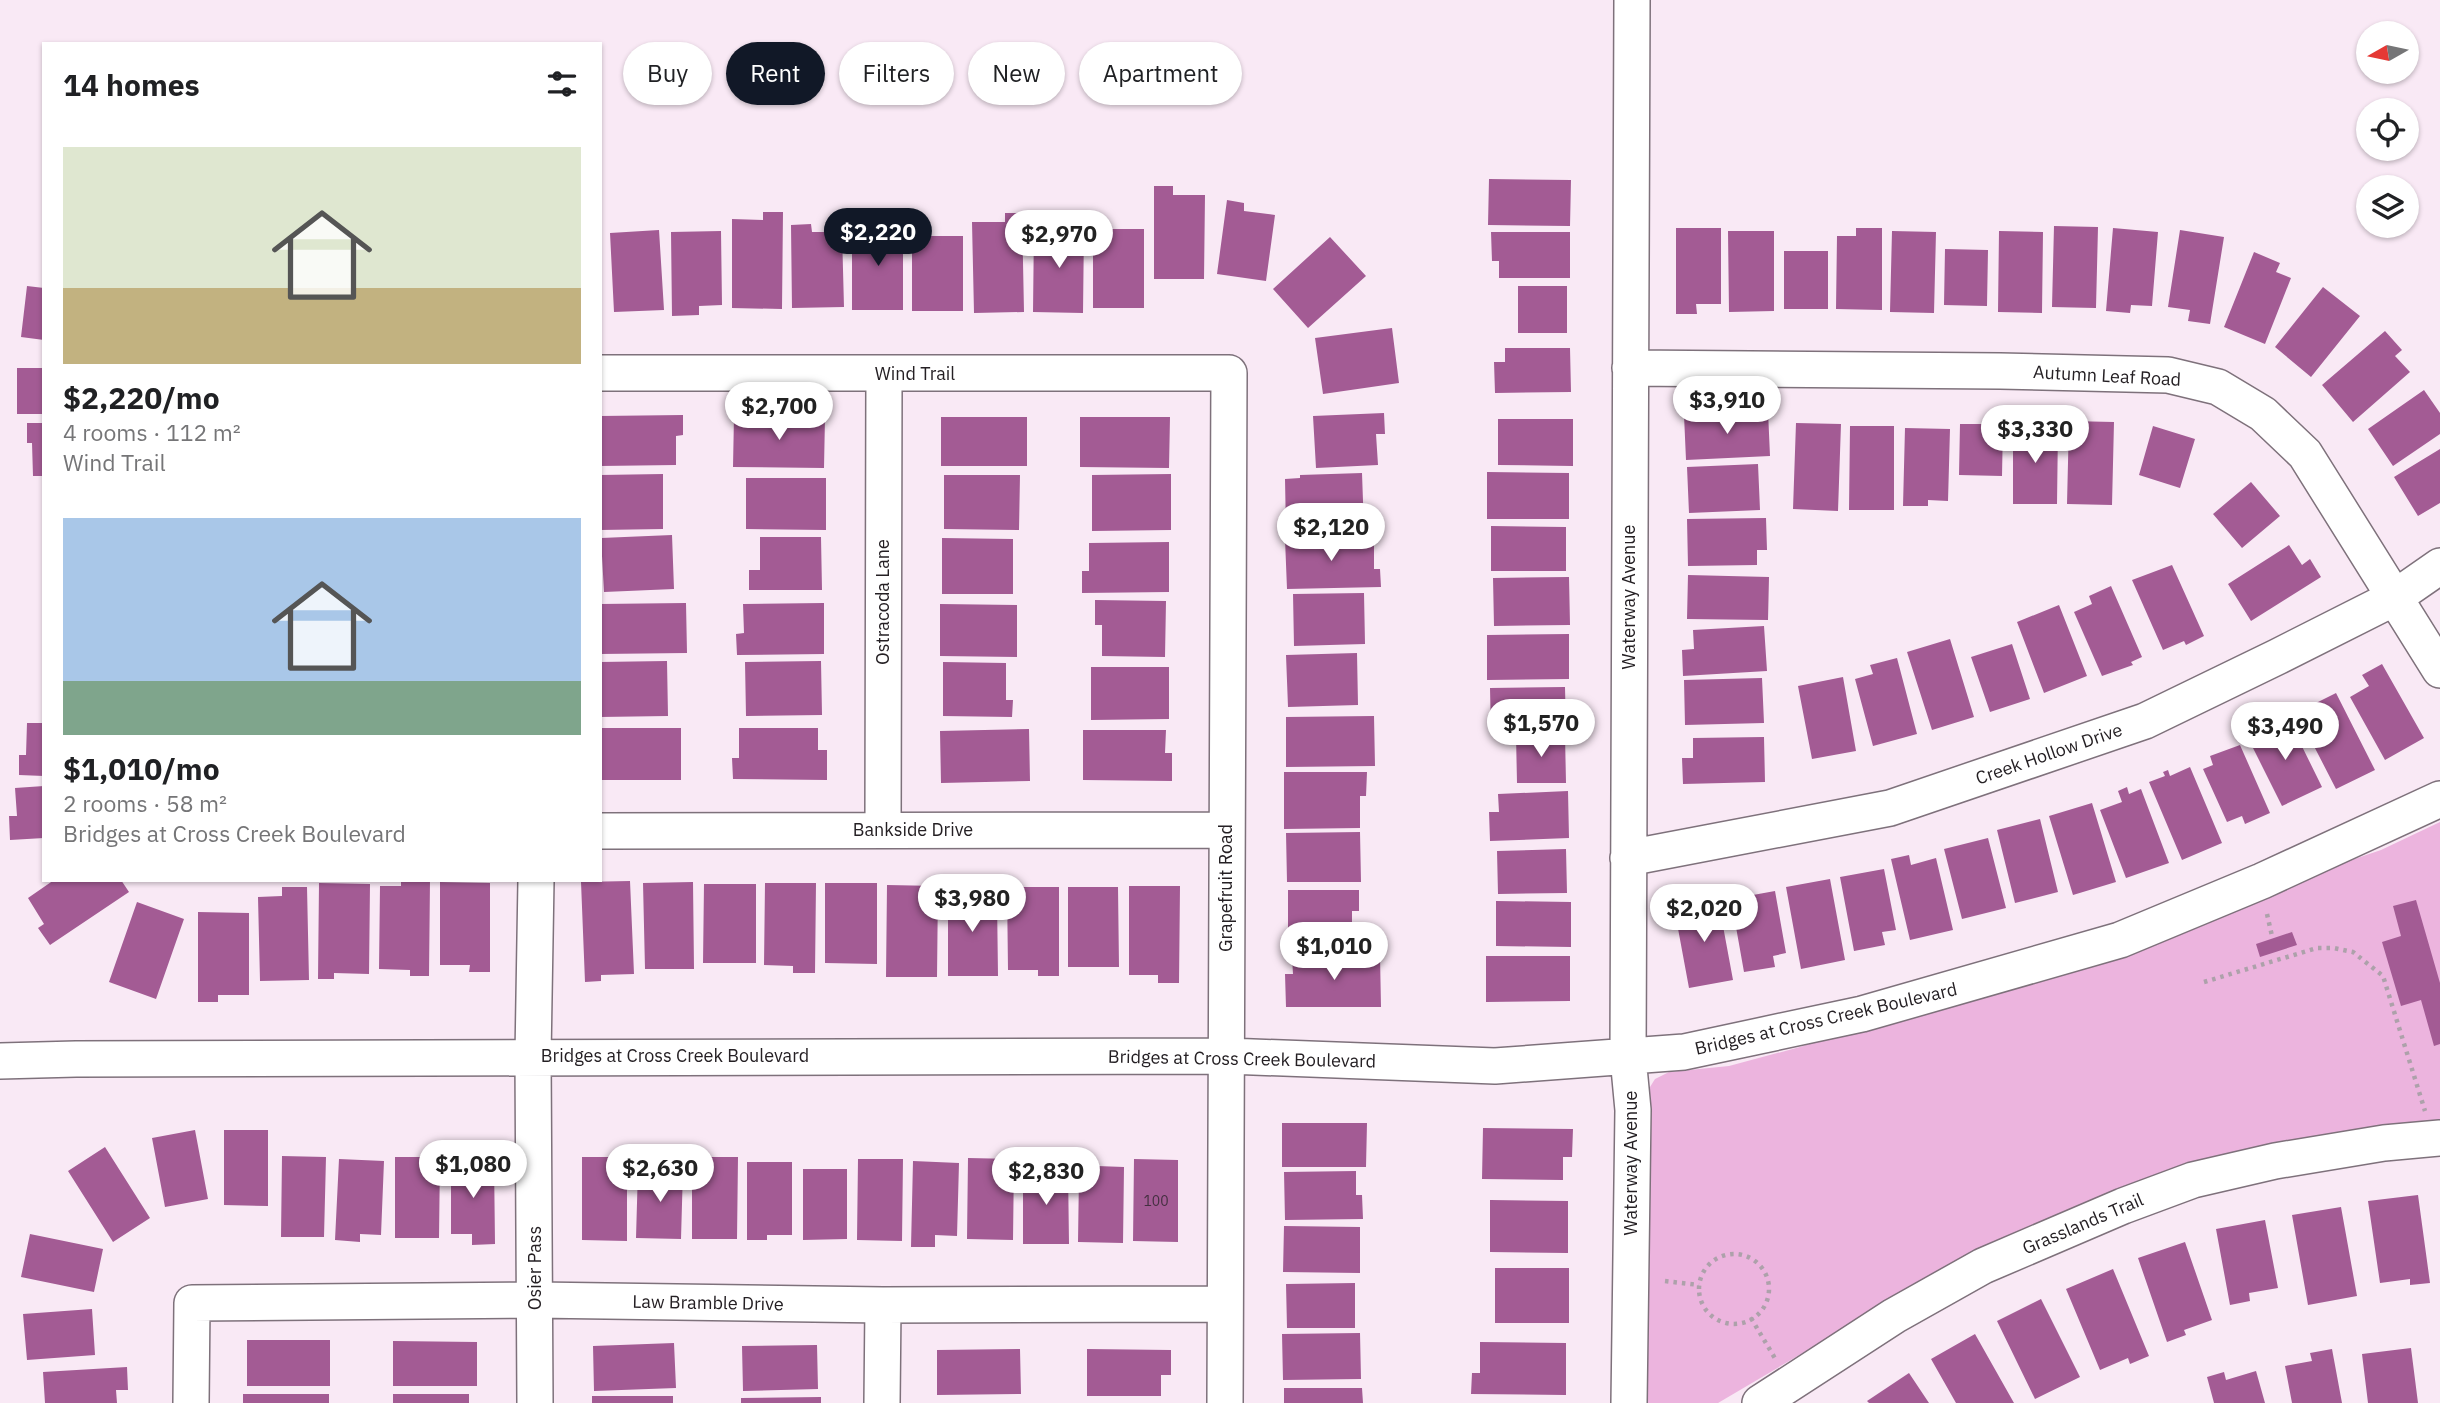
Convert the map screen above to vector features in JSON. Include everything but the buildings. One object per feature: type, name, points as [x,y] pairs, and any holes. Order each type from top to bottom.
[{"type":"street","name":"Waterway Avenue","points":[[1629,1403],[1633,1110],[1628,1057],[1632,0]]},
{"type":"street","name":"Autumn Leaf Road","points":[[1630,368],[2168,375],[2218,387],[2263,414],[2305,454],[2440,670]]},
{"type":"street","name":"Wind Trail","points":[[602,373],[1229,373]]},
{"type":"street","name":"Grapefruit Road","points":[[1225,1403],[1229,373]]},
{"type":"street","name":"Ostracoda Lane","points":[[883,830],[884,374]]},
{"type":"street","name":"Creek Hollow Drive","points":[[1628,858],[1890,808],[2146,721],[2394,598],[2440,566]]},
{"type":"street","name":"Bridges at Cross Creek Boulevard","points":[[0,1061],[533,1056],[1228,1056],[1495,1066],[1684,1052],[1862,1014],[2120,940],[2262,881],[2440,799]]},
{"type":"street","name":"Bankside Drive","points":[[602,831],[1226,830]]},
{"type":"street","name":"Osier Pass","points":[[535,1403],[533,1056],[536,882]]},
{"type":"street","name":"Grasslands Trail","points":[[1760,1403],[1894,1316],[1983,1266],[2123,1206],[2193,1180],[2275,1161],[2384,1143],[2433,1125]]},
{"type":"street","name":"Law Bramble Drive","points":[[191,1403],[191,1303],[536,1300],[883,1306],[1224,1304]]},
{"type":"street","points":[[882,1403],[883,1306]]},
{"type":"path","points":[[2267,914],[2272,936]]},
{"type":"path","points":[[2204,982],[2317,948],[2353,952],[2383,976],[2433,1125]]},
{"type":"path","points":[[1734,1254],[1756,1262],[1763,1270],[1768,1281],[1768,1293],[1765,1304],[1751,1318],[1737,1324],[1716,1319],[1702,1302],[1699,1285],[1704,1270],[1712,1261],[1722,1255],[1734,1254]]},
{"type":"path","points":[[1665,1281],[1699,1285]]},
{"type":"path","points":[[1751,1318],[1777,1361]]},
{"type":"shaded area","points":[[2440,822],[2440,1122],[2117,1191],[2018,1232],[1930,1278],[1718,1403],[1648,1403],[1644,1390],[1645,1095],[1655,1079],[1669,1072],[1729,1066],[1800,1047],[2381,850]]}]
